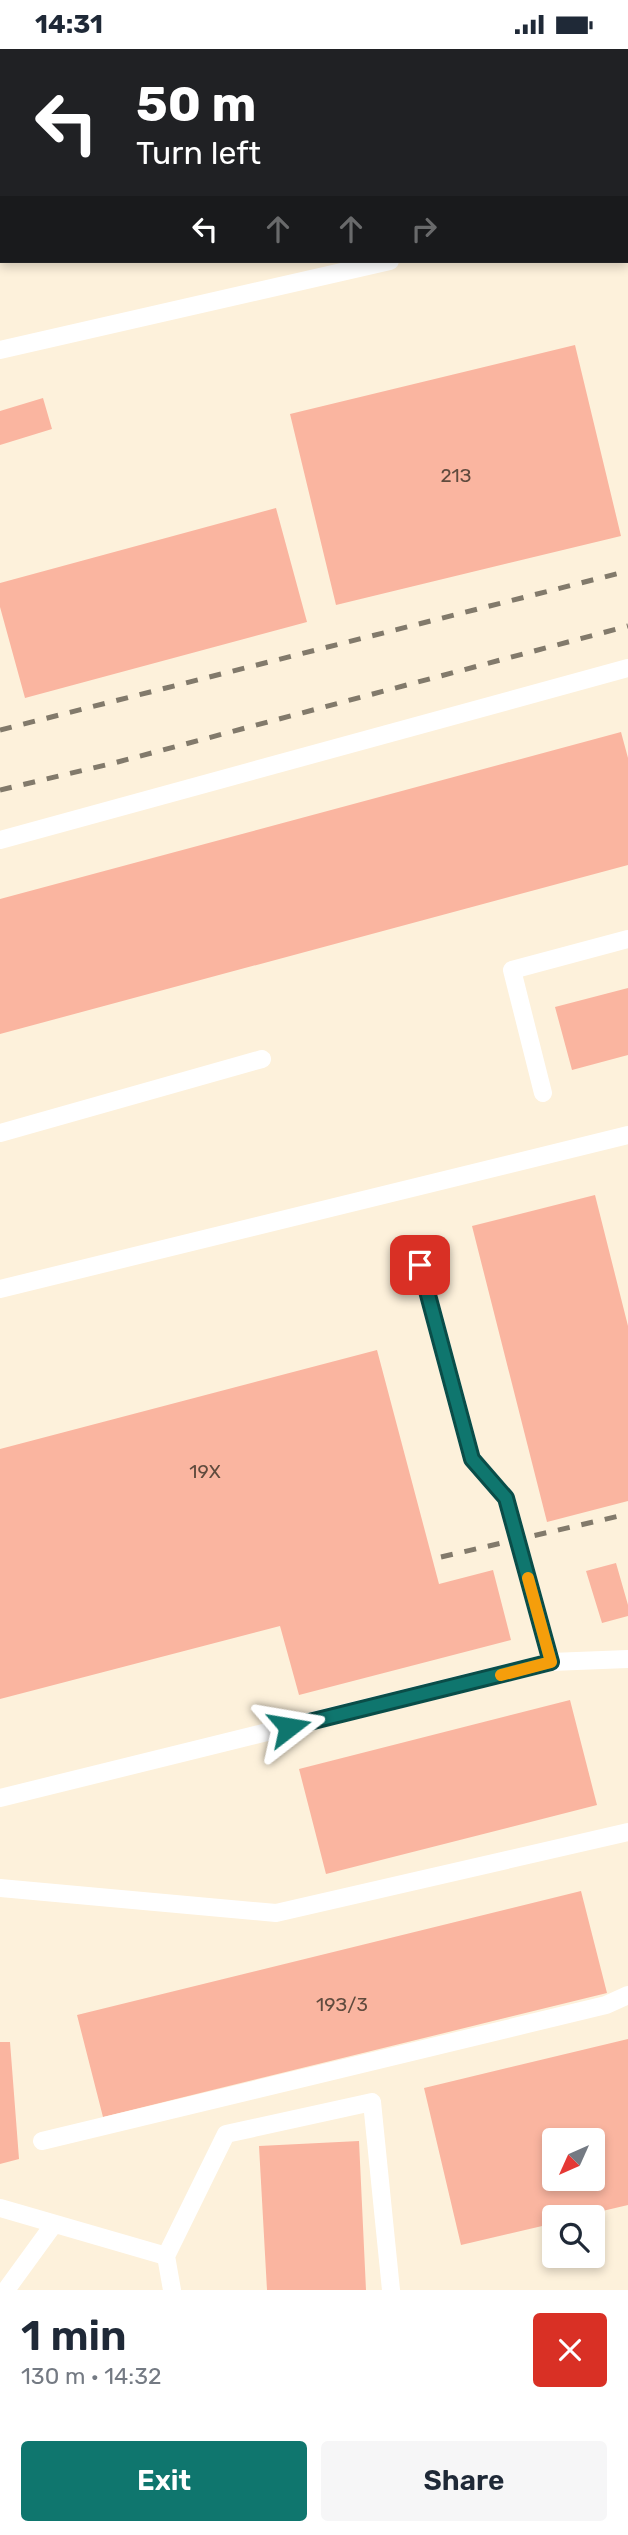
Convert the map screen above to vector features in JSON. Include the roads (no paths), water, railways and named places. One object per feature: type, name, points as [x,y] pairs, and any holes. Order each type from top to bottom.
[{"type":"lane","points":[[0,350],[381,263]]},
{"type":"lane","points":[[0,840],[628,669]]},
{"type":"lane","points":[[544,1093],[512,970],[628,939]]},
{"type":"lane","points":[[0,1133],[262,1059]]},
{"type":"lane","points":[[0,1289],[628,1135]]},
{"type":"lane","points":[[420,1265],[472,1459],[506,1498],[551,1662]]},
{"type":"lane","points":[[0,1798],[551,1662],[628,1659]]},
{"type":"lane","points":[[0,1888],[276,1913],[628,1832]]},
{"type":"lane","points":[[42,2141],[606,2005],[628,1995]]},
{"type":"lane","points":[[172,2290],[166,2256],[226,2134],[372,2102],[391,2290]]},
{"type":"lane","points":[[0,2208],[166,2256]]},
{"type":"lane","points":[[6,2290],[54,2224]]},
{"type":"railway","points":[[0,730],[628,571]]},
{"type":"railway","points":[[0,790],[114,763],[628,626]]},
{"type":"railway","points":[[441,1557],[628,1514]]}]
